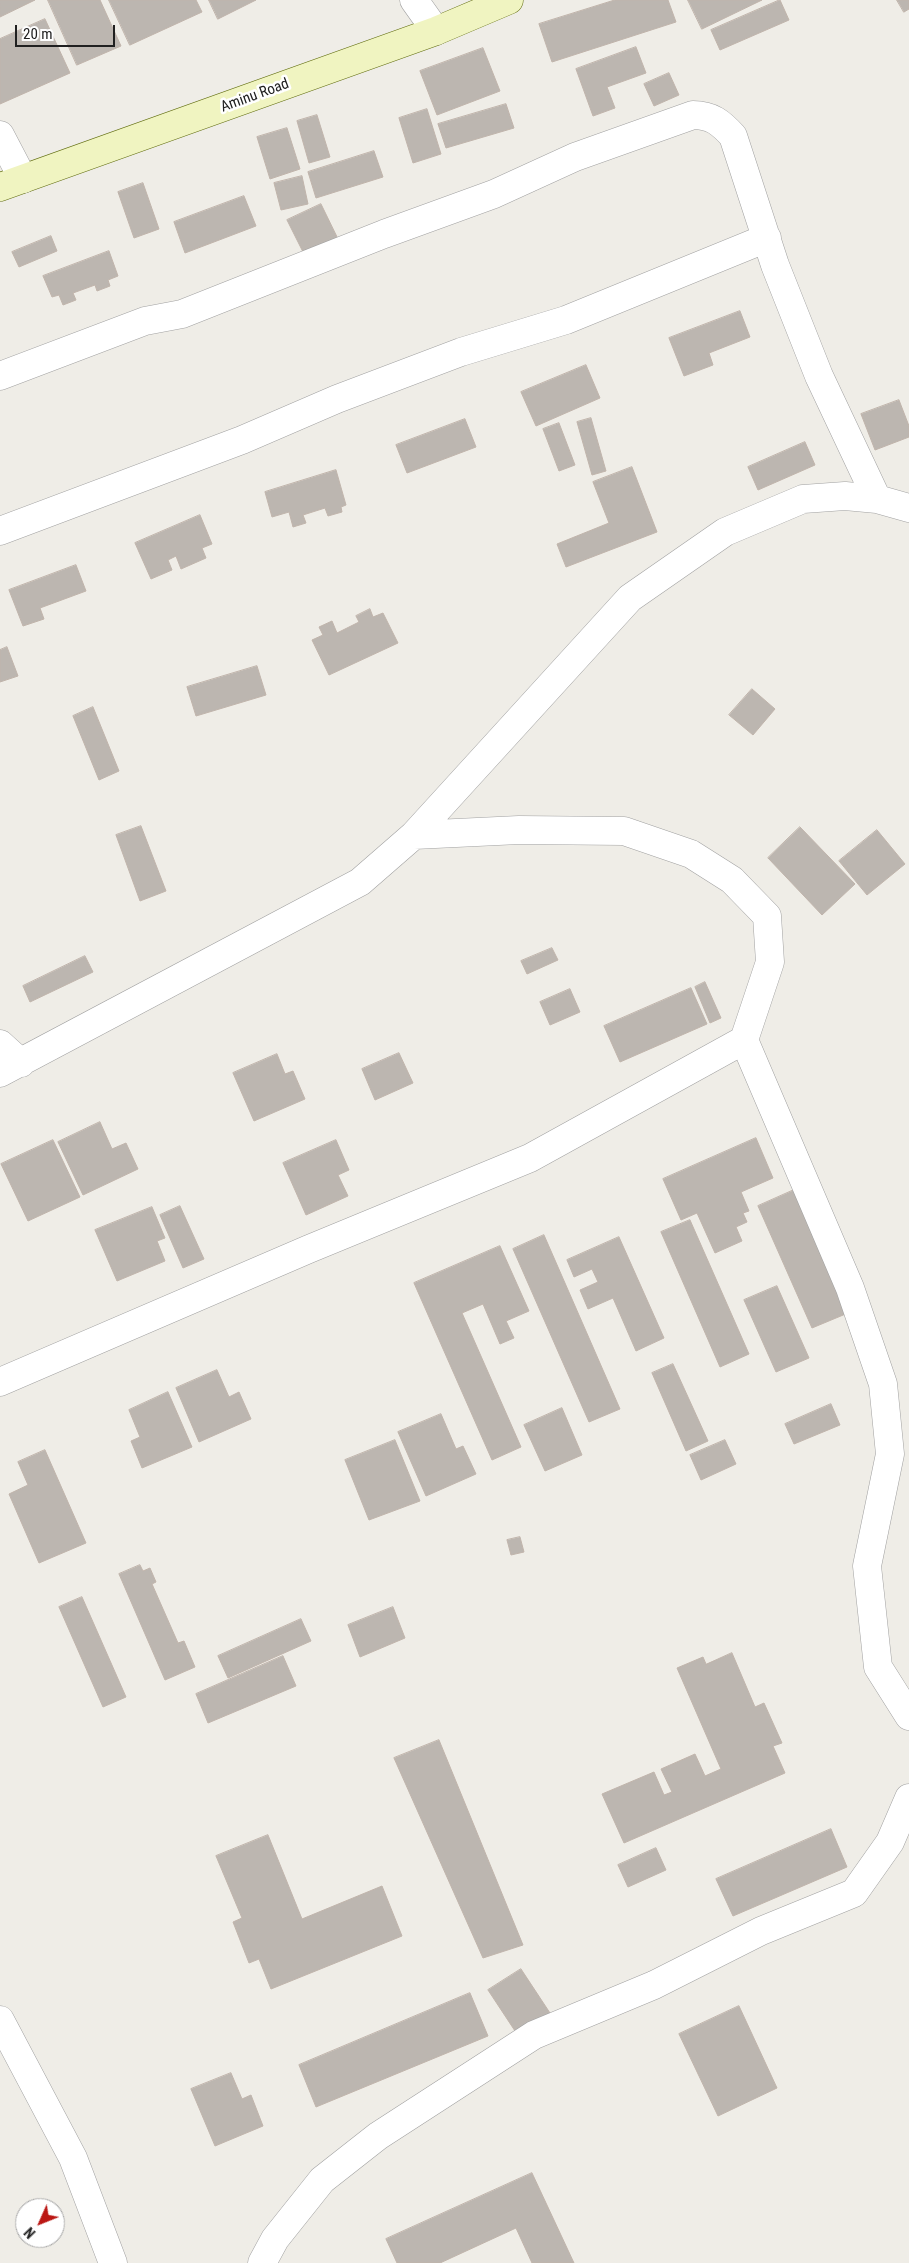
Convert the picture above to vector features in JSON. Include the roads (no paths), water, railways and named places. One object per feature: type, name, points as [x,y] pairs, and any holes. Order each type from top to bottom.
[{"type":"street","points":[[414,0],[436,30]]},
{"type":"street","name":"Aminu Road","points":[[12,183],[436,30],[509,0]]},
{"type":"street","points":[[0,376],[145,321],[182,314],[384,234],[494,194],[575,158],[693,116],[706,115],[720,122],[733,136],[767,238],[820,376],[877,499]]},
{"type":"street","points":[[0,135],[12,183]]},
{"type":"street","points":[[0,531],[242,440],[337,399],[461,352],[566,320],[767,238]]},
{"type":"street","points":[[0,1044],[10,1068],[360,882],[414,835],[630,598],[725,532],[803,499],[845,496],[877,499],[909,508]]},
{"type":"street","points":[[414,835],[519,830],[624,831],[691,854],[732,880],[767,916],[770,962],[744,1040],[850,1288],[883,1384],[890,1454],[867,1566],[878,1667],[909,1716]]},
{"type":"street","points":[[0,1382],[309,1249],[530,1158],[744,1040]]},
{"type":"street","points":[[262,2263],[275,2239],[322,2180],[378,2136],[534,2035],[654,1985],[761,1932],[854,1893],[890,1842],[909,1798]]},
{"type":"street","points":[[0,2020],[73,2158],[113,2263]]}]
